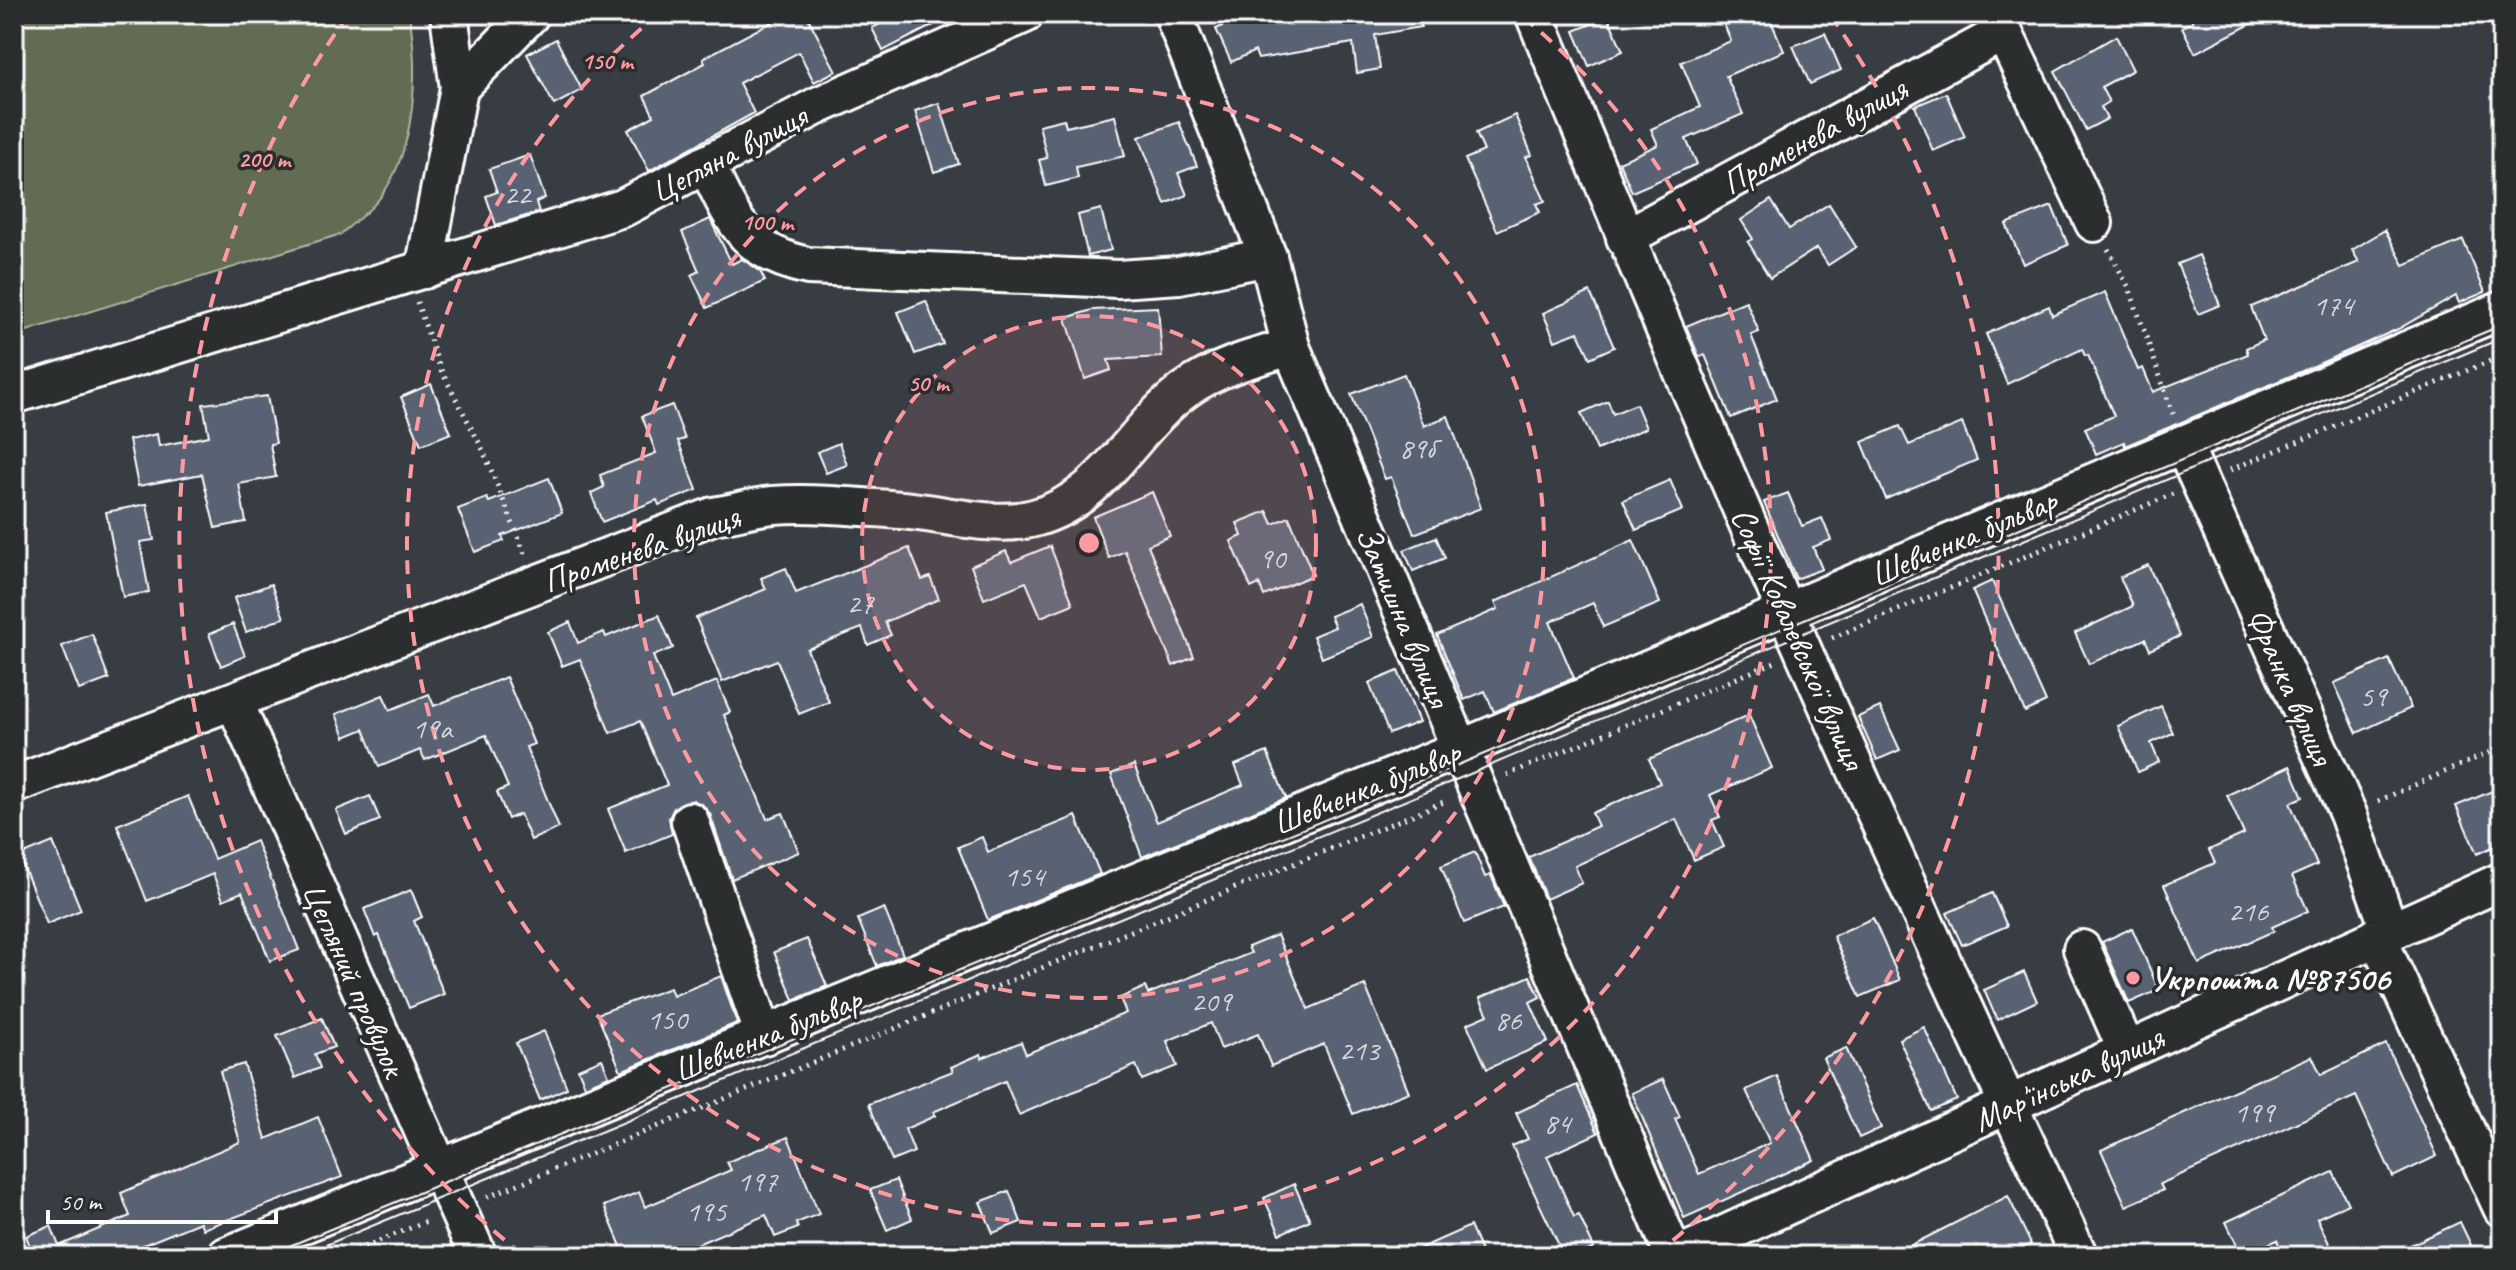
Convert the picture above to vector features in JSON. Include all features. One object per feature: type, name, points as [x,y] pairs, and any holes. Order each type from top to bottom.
[{"type":"street","points":[[416,273],[459,88],[449,14]]},
{"type":"street","points":[[459,88],[531,14]]},
{"type":"street","name":"Цегляна вулиця","points":[[14,395],[623,208],[817,106],[1025,14]]},
{"type":"street","name":"Затишна вулиця","points":[[1173,14],[1268,257],[1291,347],[1676,1256]]},
{"type":"street","name":"Софії Ковалевської вулиця","points":[[1534,14],[1625,238],[1785,612],[2079,1256]]},
{"type":"street","points":[[1999,23],[2094,223]]},
{"type":"street","name":"Променева вулиця","points":[[1625,238],[1999,23]]},
{"type":"street","points":[[706,164],[738,228],[757,247],[781,260],[808,266],[1118,279],[1179,275],[1268,257]]},
{"type":"street","name":"Шевченка бульвар","points":[[226,1256],[1460,749],[2502,310]]},
{"type":"street","name":"Променева вулиця","points":[[14,785],[713,516],[773,505],[902,510],[995,520],[1033,519],[1070,504],[1101,481],[1144,430],[1184,391],[1224,366],[1291,347]]},
{"type":"street","name":"Франка вулиця","points":[[2183,444],[2348,814],[2384,933],[2502,1208]]},
{"type":"street","name":"Цегляний провулок","points":[[234,701],[478,1256]]},
{"type":"street","points":[[690,821],[764,1036]]},
{"type":"street","name":"Мар'їнська вулиця","points":[[1676,1256],[2008,1106],[2126,1049],[2502,881]]},
{"type":"street","points":[[2082,949],[2126,1049]]},
{"type":"path","points":[[2094,223],[2130,290],[2183,444]]},
{"type":"path","points":[[416,273],[440,368],[483,450],[537,584]]},
{"type":"path","points":[[342,1256],[1476,789],[2502,356]]},
{"type":"path","points":[[2495,750],[2502,739]]},
{"type":"path","points":[[2348,814],[2502,747]]},
{"type":"green space","points":[[14,14],[409,14],[414,83],[402,154],[378,200],[341,234],[14,335]]},
{"type":"building","points":[[787,14],[806,14],[836,71],[814,82],[799,52],[739,83],[754,113],[649,171],[628,130],[654,116],[644,96],[705,63],[703,58]]},
{"type":"building","points":[[899,14],[955,14],[883,51],[872,28]]},
{"type":"building","points":[[1274,14],[1420,14],[1421,27],[1375,35],[1380,69],[1357,73],[1353,43],[1258,59],[1255,51],[1231,62],[1216,29],[1240,18],[1244,27]]},
{"type":"building","points":[[1741,14],[1768,14],[1784,51],[1726,76],[1743,114],[1686,139],[1697,164],[1632,192],[1619,162],[1658,145],[1651,129],[1700,107],[1681,62],[1731,41],[1723,22]]},
{"type":"building","points":[[2188,14],[2270,14],[2195,53],[2182,27],[2193,22]]},
{"type":"building","points":[[1608,17],[1623,51],[1589,66],[1574,31]]},
{"type":"building","points":[[1825,33],[1841,70],[1810,84],[1793,46]]},
{"type":"building","points":[[2116,36],[2133,70],[2101,87],[2109,102],[2101,107],[2107,119],[2086,130],[2055,71]]},
{"type":"building","points":[[556,39],[582,90],[554,105],[527,54]]},
{"type":"building","points":[[1946,93],[1965,137],[1933,151],[1915,106]]},
{"type":"building","points":[[939,103],[959,164],[934,172],[915,111]]},
{"type":"building","points":[[1515,115],[1532,155],[1526,157],[1545,201],[1536,204],[1540,212],[1497,231],[1465,159],[1484,151],[1476,133]]},
{"type":"building","points":[[1115,116],[1125,156],[1076,167],[1078,178],[1046,186],[1039,160],[1047,158],[1039,125],[1064,119],[1066,127]]},
{"type":"building","points":[[1179,122],[1197,166],[1178,173],[1187,195],[1165,204],[1139,137]]},
{"type":"building","points":[[530,155],[545,198],[536,202],[539,212],[496,225],[486,196],[497,192],[489,169]]},
{"type":"building","points":[[1771,200],[1789,229],[1829,204],[1856,247],[1828,265],[1817,248],[1770,278],[1748,242],[1753,239],[1741,220]]},
{"type":"building","points":[[2052,206],[2068,245],[2023,264],[2006,224]]},
{"type":"building","points":[[1101,209],[1111,250],[1088,256],[1078,215]]},
{"type":"building","points":[[710,219],[732,264],[742,259],[760,271],[765,281],[707,308],[691,275],[699,271],[682,232]]},
{"type":"building","points":[[2385,230],[2404,265],[2463,240],[2485,292],[2459,303],[2456,296],[2398,329],[2314,366],[2125,446],[2124,442],[2096,454],[2085,428],[2114,416],[2088,355],[2085,356],[2082,349],[2007,384],[1986,334],[2049,306],[2052,315],[2105,292],[2138,370],[2143,368],[2153,392],[2248,354],[2246,348],[2264,340],[2251,307],[2359,262],[2352,250]]},
{"type":"building","points":[[2199,255],[2220,305],[2198,314],[2177,264]]},
{"type":"building","points":[[1590,292],[1614,347],[1590,358],[1578,332],[1555,341],[1543,313]]},
{"type":"building","points":[[926,301],[943,344],[915,354],[898,312]]},
{"type":"building","points":[[1746,301],[1759,332],[1751,335],[1777,399],[1731,418],[1705,355],[1699,357],[1686,326]]},
{"type":"building","points":[[1158,307],[1162,357],[1108,360],[1111,370],[1085,379],[1066,318],[1092,310]]},
{"type":"building","points":[[1404,374],[1424,426],[1448,416],[1481,508],[1414,534],[1391,477],[1385,479],[1351,394]]},
{"type":"building","points":[[431,384],[451,433],[421,445],[401,397]]},
{"type":"building","points":[[267,396],[276,443],[270,444],[276,477],[239,484],[246,522],[215,528],[202,474],[138,486],[129,440],[157,434],[159,446],[209,436],[203,404]]},
{"type":"building","points":[[1608,401],[1613,414],[1636,404],[1646,428],[1597,450],[1581,413]]},
{"type":"building","points":[[672,405],[685,439],[678,441],[697,490],[659,505],[657,500],[602,522],[591,493],[604,487],[600,475],[656,453],[642,416]]},
{"type":"building","points":[[1962,423],[1977,460],[1886,499],[1862,442],[1900,426],[1909,445]]},
{"type":"building","points":[[839,443],[847,465],[826,473],[817,452]]},
{"type":"building","points":[[549,478],[562,513],[502,536],[504,541],[475,552],[458,509],[487,498],[489,502]]},
{"type":"building","points":[[1670,480],[1683,510],[1636,530],[1623,500]]},
{"type":"building","points":[[1152,492],[1170,536],[1148,545],[1194,657],[1173,666],[1125,551],[1109,558],[1093,517]]},
{"type":"building","points":[[1788,493],[1802,526],[1822,518],[1831,540],[1813,547],[1822,569],[1796,579],[1764,502]]},
{"type":"building","points":[[147,504],[154,540],[140,542],[149,592],[123,597],[106,512]]},
{"type":"building","points":[[1267,511],[1273,524],[1289,517],[1313,575],[1264,596],[1259,584],[1251,588],[1231,541],[1242,536],[1237,523]]},
{"type":"building","points":[[1436,537],[1445,558],[1413,571],[1404,550]]},
{"type":"building","points":[[1633,540],[1660,603],[1603,627],[1593,603],[1550,622],[1574,678],[1494,712],[1485,691],[1464,700],[1437,635],[1498,609],[1495,602]]},
{"type":"building","points":[[1050,546],[1073,604],[1041,617],[1026,582],[984,599],[971,566],[1006,551],[1011,562]]},
{"type":"building","points":[[909,548],[922,580],[930,577],[939,599],[885,622],[891,635],[868,645],[862,628],[807,649],[829,702],[799,714],[777,660],[722,682],[696,618],[766,589],[761,578],[786,568],[796,593]]},
{"type":"building","points":[[2148,565],[2180,636],[2150,650],[2145,639],[2089,664],[2075,633],[2133,606],[2120,577]]},
{"type":"building","points":[[1992,581],[2046,702],[2025,712],[1972,590]]},
{"type":"building","points":[[271,584],[284,618],[246,632],[234,598]]},
{"type":"building","points":[[1360,604],[1373,637],[1322,658],[1313,636],[1335,627],[1330,616]]},
{"type":"building","points":[[659,615],[673,648],[653,656],[671,700],[717,681],[730,712],[724,715],[767,819],[783,813],[799,852],[732,879],[710,814],[703,805],[693,800],[674,808],[669,818],[672,834],[626,853],[608,809],[667,785],[640,721],[610,733],[580,659],[562,666],[548,632],[570,622],[578,643],[604,632],[606,637]]},
{"type":"building","points":[[233,624],[245,656],[221,666],[209,634]]},
{"type":"building","points":[[92,634],[109,679],[79,690],[62,646]]},
{"type":"building","points":[[2389,659],[2411,708],[2357,733],[2334,683]]},
{"type":"building","points":[[1398,671],[1419,722],[1389,734],[1369,683]]},
{"type":"building","points":[[506,677],[534,744],[526,747],[559,828],[531,840],[520,814],[508,819],[497,792],[508,787],[486,735],[425,760],[420,750],[379,767],[364,729],[345,737],[336,714],[383,695],[390,710],[429,694],[434,706]]},
{"type":"building","points":[[2161,706],[2173,733],[2151,743],[2159,762],[2138,772],[2118,726]]},
{"type":"building","points":[[1880,707],[1900,750],[1877,760],[1858,717]]},
{"type":"building","points":[[1749,715],[1772,768],[1710,795],[1720,817],[1712,820],[1724,847],[1694,860],[1676,819],[1575,866],[1582,883],[1546,899],[1529,857],[1598,826],[1592,813],[1660,783],[1649,759]]},
{"type":"building","points":[[1267,752],[1286,798],[1142,857],[1111,774],[1134,765],[1157,822],[1243,785],[1235,765]]},
{"type":"building","points":[[2290,766],[2303,797],[2290,803],[2317,865],[2292,876],[2308,911],[2272,927],[2274,931],[2199,964],[2164,885],[2215,863],[2209,850],[2244,834],[2227,795]]},
{"type":"building","points":[[2502,787],[2502,843],[2477,854],[2456,806]]},
{"type":"building","points":[[188,796],[214,859],[256,841],[299,950],[270,961],[242,892],[223,900],[213,874],[147,901],[117,825]]},
{"type":"building","points":[[370,796],[380,820],[346,834],[336,810]]},
{"type":"building","points":[[1076,816],[1100,874],[988,920],[958,847],[982,837],[988,852]]},
{"type":"building","points":[[53,842],[81,910],[47,924],[19,856]]},
{"type":"building","points":[[1475,852],[1485,877],[1491,875],[1504,907],[1464,923],[1441,866]]},
{"type":"building","points":[[411,890],[422,917],[414,921],[444,994],[409,1008],[379,935],[375,937],[364,909]]},
{"type":"building","points":[[1992,893],[2007,926],[1962,945],[1947,913]]},
{"type":"building","points":[[884,908],[903,955],[877,966],[858,919]]},
{"type":"building","points":[[1873,918],[1900,980],[1860,997],[1833,936]]},
{"type":"building","points":[[2132,928],[2159,990],[2129,1003],[2102,942]]},
{"type":"building","points":[[1277,935],[1308,1009],[1365,985],[1409,1092],[1353,1114],[1324,1044],[1271,1066],[1258,1034],[1221,1049],[1211,1023],[1167,1041],[1177,1066],[1142,1080],[1136,1065],[1019,1115],[1005,1081],[933,1112],[935,1116],[905,1129],[914,1152],[892,1161],[869,1104],[953,1071],[951,1067],[981,1054],[982,1058],[1021,1042],[1026,1054],[1126,1013],[1120,998],[1145,987],[1148,994],[1251,953],[1248,947]]},
{"type":"building","points":[[807,939],[827,986],[794,1000],[774,952]]},
{"type":"building","points":[[2024,972],[2037,1001],[1997,1020],[1984,990]]},
{"type":"building","points":[[721,976],[737,1023],[621,1071],[597,1014],[670,988],[673,996]]},
{"type":"building","points":[[1530,976],[1540,997],[1530,1002],[1548,1042],[1487,1069],[1467,1024],[1488,1015],[1480,998]]},
{"type":"building","points":[[322,1018],[334,1047],[315,1054],[320,1068],[295,1078],[277,1036]]},
{"type":"building","points":[[1924,1027],[1957,1100],[1931,1111],[1899,1039]]},
{"type":"building","points":[[544,1031],[567,1088],[540,1100],[516,1043]]},
{"type":"building","points":[[2386,1044],[2437,1156],[2393,1177],[2356,1096],[2160,1184],[2163,1190],[2126,1206],[2101,1150],[2312,1056],[2321,1075]]},
{"type":"building","points":[[1846,1048],[1881,1128],[1859,1138],[1823,1058]]},
{"type":"building","points":[[602,1059],[609,1076],[585,1086],[578,1069]]},
{"type":"building","points":[[244,1064],[266,1139],[318,1117],[342,1177],[203,1229],[200,1222],[116,1256],[34,1256],[26,1236],[51,1226],[59,1246],[130,1216],[121,1193],[240,1142],[220,1071]]},
{"type":"building","points":[[1777,1076],[1814,1160],[1684,1218],[1632,1093],[1663,1079],[1680,1117],[1675,1119],[1699,1174],[1770,1143],[1746,1090]]},
{"type":"building","points":[[1577,1085],[1598,1133],[1547,1156],[1574,1217],[1579,1215],[1594,1248],[1578,1256],[1564,1256],[1512,1146],[1528,1139],[1516,1113]]},
{"type":"building","points":[[788,1137],[819,1214],[796,1223],[798,1228],[775,1237],[766,1215],[669,1256],[625,1256],[604,1206],[639,1192],[645,1207],[731,1170],[727,1162]]},
{"type":"building","points":[[2333,1172],[2348,1204],[2317,1218],[2335,1256],[2284,1256],[2277,1240],[2242,1256],[2226,1222]]},
{"type":"building","points":[[896,1180],[912,1219],[887,1230],[870,1190]]},
{"type":"building","points":[[1294,1184],[1310,1220],[1280,1234],[1264,1198]]},
{"type":"building","points":[[1009,1191],[1021,1222],[993,1233],[980,1202]]},
{"type":"building","points":[[2008,1196],[2031,1244],[2007,1256],[1890,1256]]},
{"type":"building","points":[[2460,1222],[2471,1245],[2449,1256],[2387,1256]]},
{"type":"building","points":[[1470,1226],[1483,1256],[1403,1256]]},
{"type":"tram line","points":[[265,1256],[1465,762],[2502,325]]},
{"type":"tram line","points":[[299,1256],[1470,774],[2502,338]]},
{"type":"place","name":"Укрпошта №87506","points":[[2133,978]]}]
